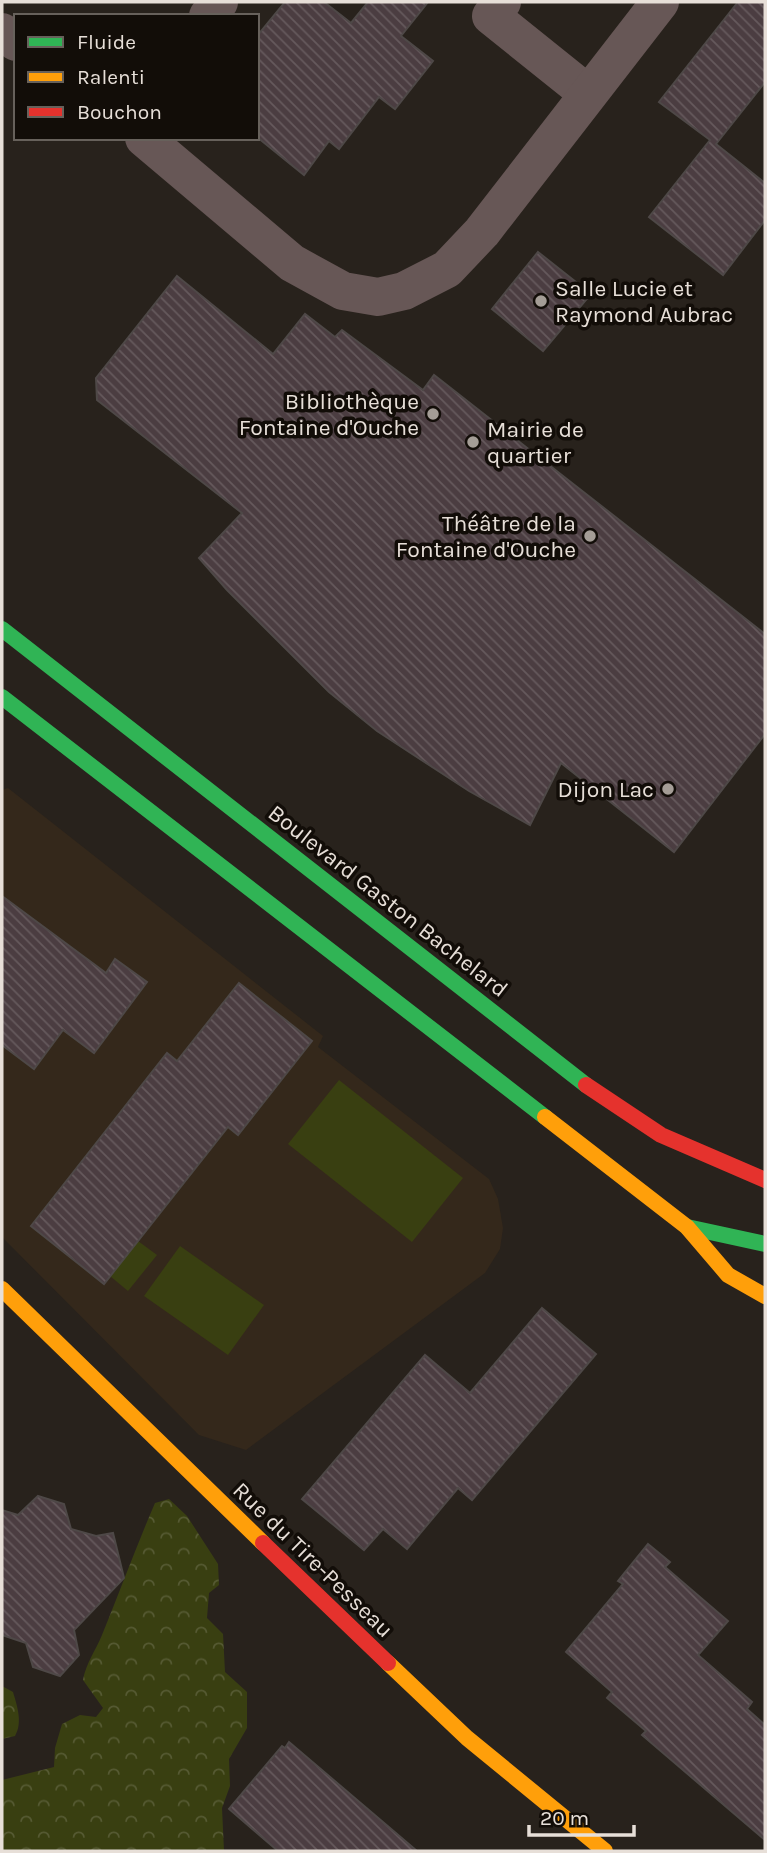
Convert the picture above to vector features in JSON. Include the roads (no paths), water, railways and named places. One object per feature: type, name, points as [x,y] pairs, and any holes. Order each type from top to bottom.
[{"type":"street","points":[[502,2],[491,16],[587,93]]},
{"type":"street","points":[[146,140],[292,263],[343,291],[378,297],[404,291],[447,269],[482,232],[660,2]]},
{"type":"street","name":"Boulevard Gaston Bachelard","points":[[2,629],[608,1102],[661,1135],[765,1180]]},
{"type":"street","points":[[2,697],[687,1227],[728,1275],[765,1296]]},
{"type":"street","points":[[687,1227],[765,1244]]},
{"type":"street","name":"Rue du Tire-Pesseau","points":[[2,1289],[204,1487],[467,1738],[605,1851]]},
{"type":"place","name":"Salle Lucie et Raymond Aubrac","points":[[541,301]]},
{"type":"place","name":"Bibliothèque Fontaine d'Ouche","points":[[433,414]]},
{"type":"place","name":"Mairie de quartier","points":[[473,442]]},
{"type":"place","name":"Théâtre de la Fontaine d'Ouche","points":[[590,536]]},
{"type":"place","name":"Dijon Lac","points":[[668,789]]}]
